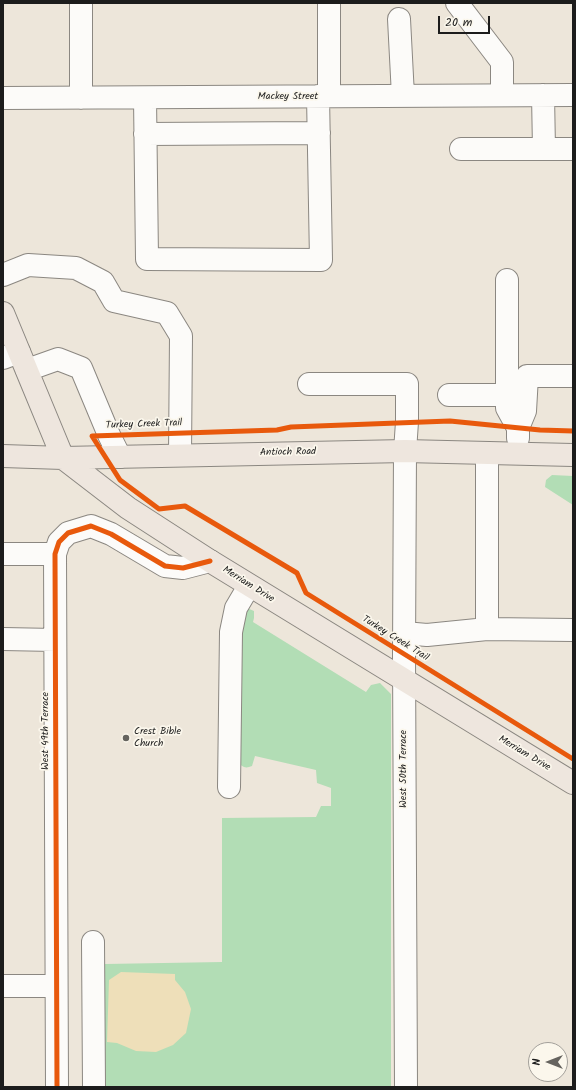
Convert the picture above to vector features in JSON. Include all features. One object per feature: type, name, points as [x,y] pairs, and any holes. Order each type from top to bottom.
[{"type":"main road","points":[[3,313],[16,360],[63,458]]},
{"type":"main road","name":"Antioch Road","points":[[3,456],[63,458],[405,451],[573,455]]},
{"type":"main road","name":"Merriam Drive","points":[[63,458],[128,508],[249,586],[573,783]]},
{"type":"street","points":[[80,3],[82,98]]},
{"type":"street","points":[[145,98],[147,259],[321,260],[319,133],[324,96],[329,3]]},
{"type":"street","points":[[456,3],[502,62],[502,95]]},
{"type":"street","points":[[400,19],[403,96]]},
{"type":"street","name":"Mackey Street","points":[[3,98],[573,94]]},
{"type":"street","points":[[543,95],[544,149]]},
{"type":"street","points":[[146,134],[319,133]]},
{"type":"street","points":[[461,149],[573,149]]},
{"type":"street","points":[[3,274],[28,265],[76,268],[103,282],[114,301],[167,313],[180,336],[182,433],[180,455]]},
{"type":"street","points":[[507,280],[507,408],[518,428]]},
{"type":"street","points":[[16,360],[58,359],[82,368],[109,435],[120,456]]},
{"type":"street","points":[[518,454],[518,428],[526,411],[527,376],[573,376]]},
{"type":"street","name":"West 50th Terrace","points":[[309,384],[407,384],[404,633],[406,1087]]},
{"type":"street","points":[[449,395],[507,395]]},
{"type":"street","points":[[487,453],[487,629]]},
{"type":"street","name":"West 49th Terrace","points":[[56,1087],[55,554],[59,542],[68,533],[91,526],[111,534],[165,566],[183,568],[210,561]]},
{"type":"street","points":[[3,554],[55,554]]},
{"type":"street","points":[[230,786],[231,632],[236,608],[249,586]]},
{"type":"street","points":[[404,633],[427,635],[487,629],[573,630]]},
{"type":"street","points":[[3,639],[55,640]]},
{"type":"street","points":[[93,942],[94,1087]]},
{"type":"street","points":[[3,986],[56,986]]},
{"type":"green space","points":[[552,475],[573,476],[573,505],[545,487],[546,480]]},
{"type":"green space","points":[[247,608],[254,611],[253,622],[366,692],[371,685],[380,683],[391,694],[391,1087],[105,1087],[100,970],[105,964],[222,962],[222,818],[316,817],[321,806],[331,806],[331,788],[317,783],[316,770],[255,756],[252,766],[250,767],[244,767],[237,761],[234,647]]},
{"type":"sand","points":[[121,972],[175,974],[175,980],[185,992],[191,1009],[186,1033],[173,1045],[156,1052],[136,1051],[117,1043],[107,1042],[109,980]]},
{"type":"cycle path","name":"Turkey Creek Trail","points":[[573,431],[540,430],[450,421],[291,427],[277,430],[92,436],[120,480],[159,509],[185,506],[297,573],[306,593],[573,759]]},
{"type":"cycle path","points":[[57,1087],[55,554],[59,542],[68,533],[91,526],[111,534],[165,566],[183,568],[210,561]]},
{"type":"place","name":"Crest Bible Church","points":[[126,738]]}]
